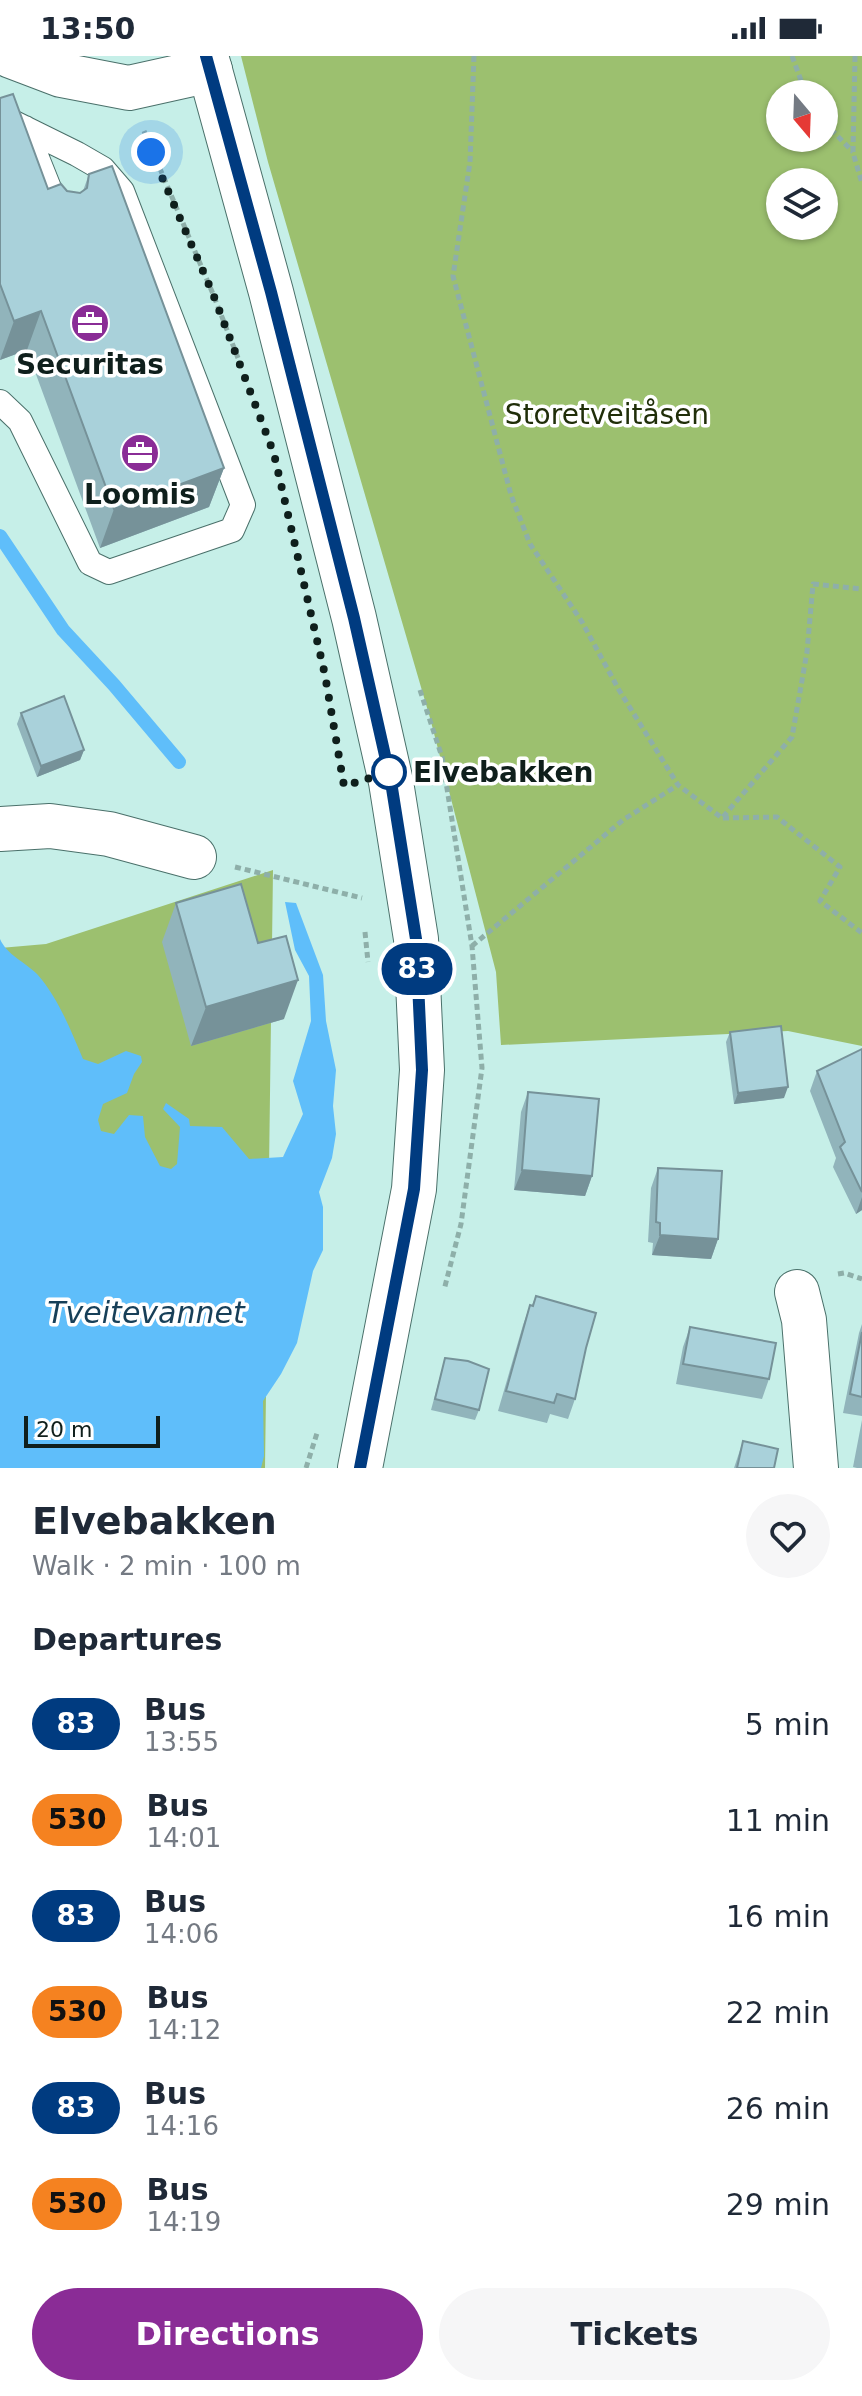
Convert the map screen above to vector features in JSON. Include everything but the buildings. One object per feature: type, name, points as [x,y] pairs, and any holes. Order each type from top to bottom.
[{"type":"main road","points":[[11,56],[61,75],[129,88],[208,63],[271,292],[354,618],[391,782],[416,939],[422,1070],[414,1189],[360,1468]]},
{"type":"main road","points":[[0,829],[50,826],[109,834],[194,857]]},
{"type":"main road","points":[[797,1292],[804,1320],[816,1468]]},
{"type":"lane","points":[[0,116],[103,169],[122,191],[243,505],[232,530],[109,572],[90,563],[20,421],[0,402]]},
{"type":"lane","points":[[25,128],[61,218]]},
{"type":"path","points":[[474,56],[470,162],[453,276],[511,495],[530,544],[582,622],[619,690],[678,785],[722,818],[777,817],[840,867],[820,901],[862,933]]},
{"type":"path","points":[[792,56],[801,80]]},
{"type":"path","points":[[855,56],[853,153],[862,183]]},
{"type":"path","points":[[141,122],[241,366]]},
{"type":"path","points":[[838,137],[853,153]]},
{"type":"path","points":[[722,818],[792,737],[807,652],[813,584],[862,589]]},
{"type":"path","points":[[472,946],[623,820],[678,785]]},
{"type":"path","points":[[194,857],[362,898],[360,883]]},
{"type":"path","points":[[365,930],[369,977]]},
{"type":"path","points":[[306,1468],[321,1419]]},
{"type":"green space","name":"Storetveitåsen","points":[[241,56],[862,56],[862,1046],[788,1031],[501,1045],[496,972],[430,718],[268,162]]},
{"type":"green space","name":"Tveitevannet","points":[[273,870],[265,1468],[0,1468],[0,948],[46,944]]},
{"type":"water","name":"Tveitevannet","points":[[285,902],[296,903],[323,975],[326,1021],[336,1070],[333,1106],[336,1134],[332,1158],[319,1192],[323,1207],[323,1250],[313,1271],[297,1343],[263,1401],[264,1456],[261,1468],[0,1468],[0,939],[7,950],[37,974],[52,994],[83,1059],[98,1064],[126,1051],[141,1056],[142,1062],[127,1093],[103,1104],[98,1120],[101,1131],[114,1134],[129,1115],[143,1116],[145,1137],[160,1166],[171,1169],[177,1164],[180,1127],[163,1109],[166,1103],[189,1119],[190,1126],[222,1127],[249,1159],[283,1157],[303,1114],[293,1081],[311,1021],[309,976],[295,950]]},
{"type":"waterway","points":[[0,536],[63,630],[179,762]]},
{"type":"bus line","name":"83","points":[[206,56],[271,292],[354,618],[391,782],[416,939],[422,1070],[414,1189],[360,1468]]},
{"type":"place","name":"Securitas","points":[[90,323]]},
{"type":"place","name":"Loomis","points":[[140,453]]},
{"type":"place","name":"Elvebakken","points":[[389,772]]},
{"type":"route","points":[[151,152],[213,294],[274,454],[325,675],[344,786],[389,772]]}]
